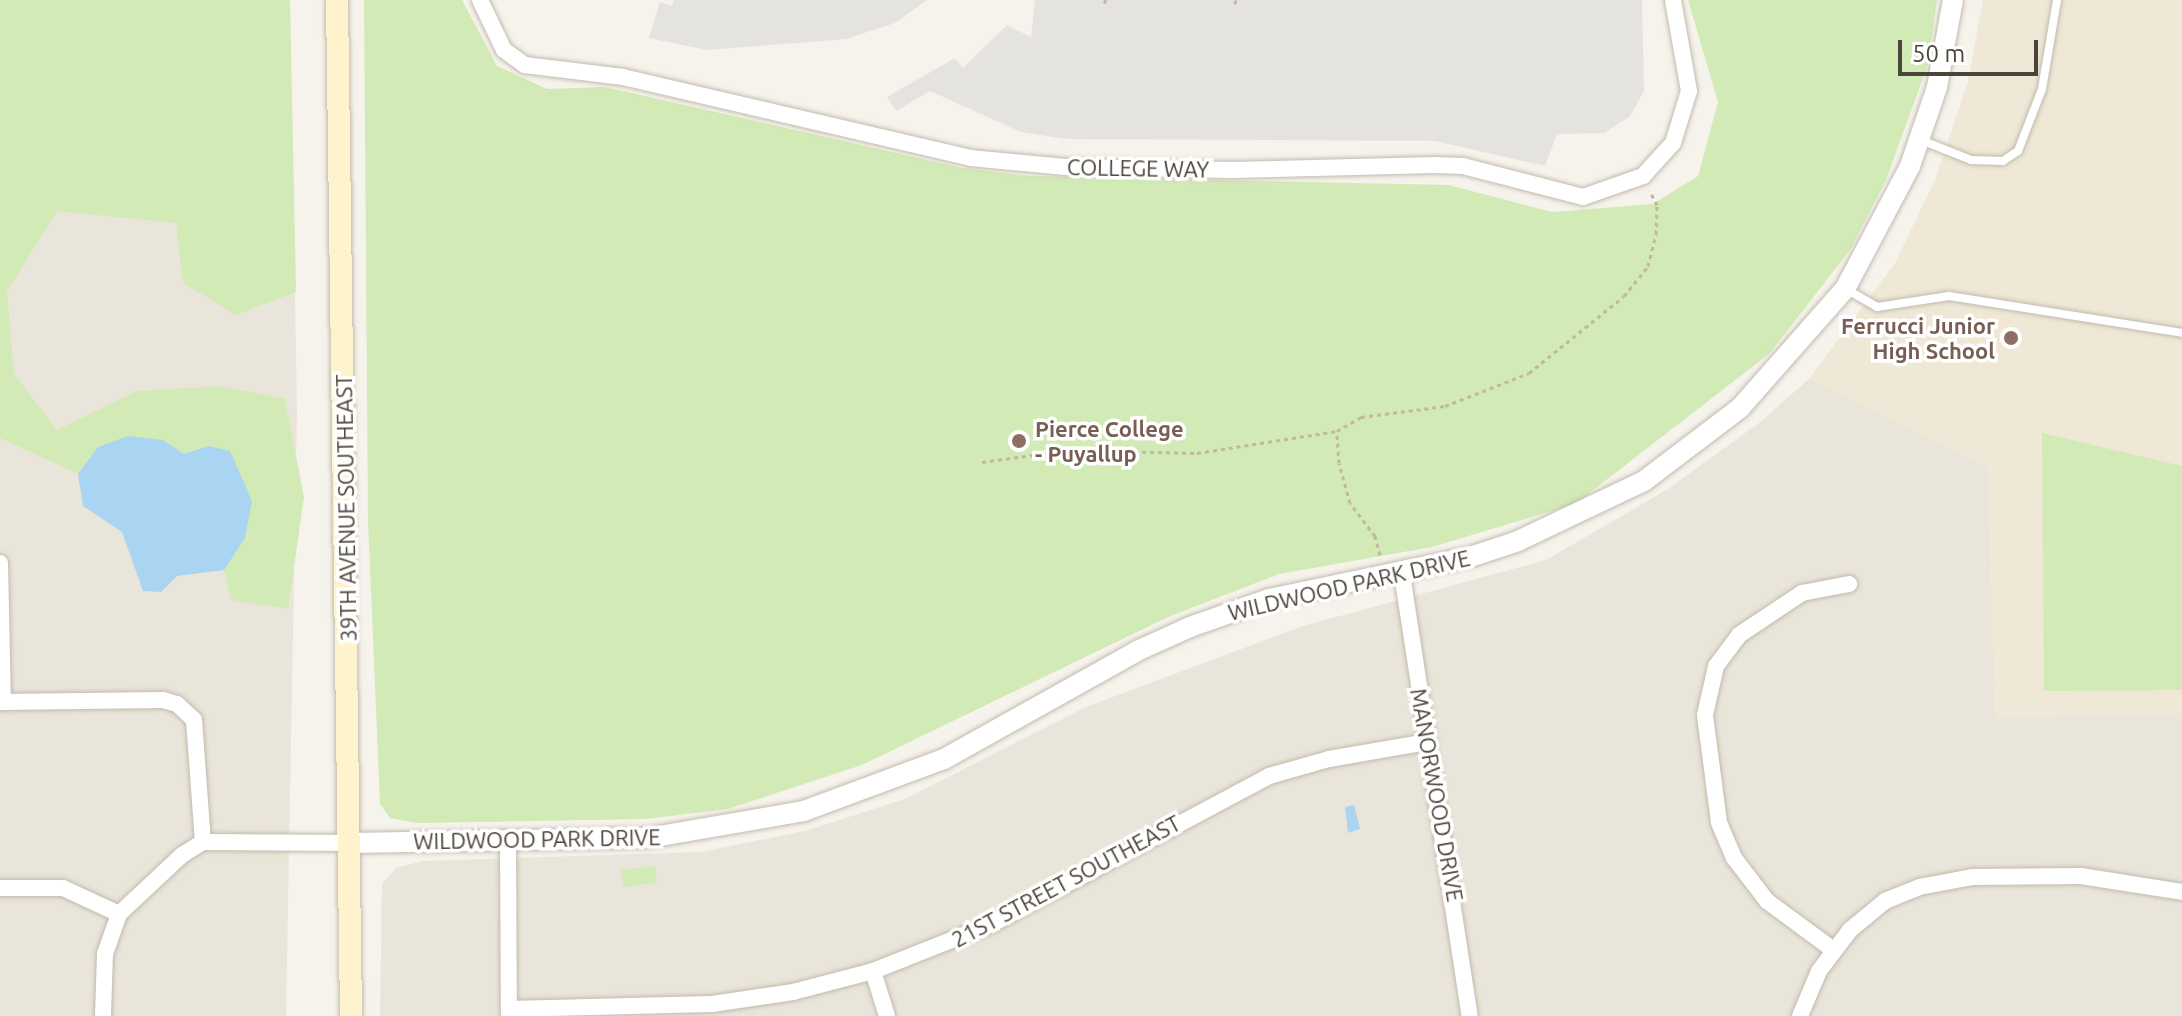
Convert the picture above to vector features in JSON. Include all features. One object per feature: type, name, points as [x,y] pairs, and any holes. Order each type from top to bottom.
[{"type":"main road","name":"39TH AVENUE SOUTHEAST","points":[[337,0],[351,1016]]},
{"type":"street","name":"COLLEGE WAY","points":[[480,0],[504,50],[539,69],[623,77],[970,158],[1066,167],[1243,170],[1463,166],[1583,197],[1643,176],[1673,143],[1689,91],[1673,0]]},
{"type":"street","name":"WILDWOOD PARK DRIVE","points":[[351,843],[508,842],[690,835],[804,811],[944,759],[1190,627],[1269,599],[1394,576],[1518,541],[1644,481],[1740,408],[1845,289],[1882,227],[1920,139],[1937,87],[1953,0]]},
{"type":"street","points":[[0,563],[2,702],[163,700],[177,704],[194,720],[203,842]]},
{"type":"street","name":"MANORWOOD DRIVE","points":[[1394,576],[1427,742],[1470,1016]]},
{"type":"street","points":[[1832,949],[1767,901],[1734,858],[1719,822],[1705,715],[1716,666],[1739,635],[1802,593],[1849,584]]},
{"type":"street","name":"21ST STREET SOUTHEAST","points":[[509,1012],[712,1004],[793,992],[873,971],[994,923],[1269,776],[1329,759],[1427,742]]},
{"type":"street","points":[[103,1016],[105,954],[119,914],[150,880],[203,842],[351,843]]},
{"type":"street","points":[[508,842],[509,1012]]},
{"type":"street","points":[[1800,1016],[1832,949],[1885,901],[1954,879],[2081,876],[2182,892]]},
{"type":"street","points":[[0,888],[63,888],[119,914]]},
{"type":"street","points":[[873,971],[887,1016]]},
{"type":"lane","points":[[1920,139],[1971,160],[2003,161],[2018,151],[2042,89],[2057,0]]},
{"type":"lane","points":[[1845,289],[1877,307],[1949,296],[2182,333]]},
{"type":"path","points":[[982,462],[1070,450],[1197,453],[1337,431],[1361,417],[1445,406],[1529,373],[1612,305],[1648,266],[1656,234],[1657,205],[1643,176]]},
{"type":"path","points":[[1337,431],[1339,463],[1350,503],[1375,536],[1394,576]]},
{"type":"shaded area","points":[[674,0],[927,0],[895,23],[846,39],[707,50],[649,38],[660,2],[672,6]]},
{"type":"shaded area","points":[[1035,0],[1642,0],[1644,91],[1630,116],[1604,133],[1557,134],[1545,166],[1435,141],[1066,139],[1021,132],[930,91],[896,111],[887,97],[955,58],[963,68],[1007,25],[1031,37]]},
{"type":"shaded area","name":"Ferrucci Junior High School","points":[[1983,0],[2182,0],[2182,713],[1996,718],[1988,467],[1809,379],[1895,263],[1935,180],[1968,81]]},
{"type":"shaded area","points":[[0,95],[292,127],[297,412],[286,1016],[0,1016]]},
{"type":"shaded area","points":[[1809,379],[1988,467],[1996,718],[2182,713],[2182,1016],[380,1016],[382,884],[396,868],[422,861],[701,852],[805,831],[905,799],[1086,707],[1303,626],[1546,560],[1668,489],[1759,423]]},
{"type":"green space","points":[[0,0],[290,0],[296,292],[236,315],[183,283],[176,223],[57,211],[7,292],[14,374],[57,430],[137,391],[221,386],[285,399],[304,497],[288,609],[231,600],[224,570],[245,538],[208,446],[184,454],[163,440],[98,448],[78,474],[0,438]]},
{"type":"green space","name":"Pierce College - Puyallup","points":[[364,0],[462,0],[497,66],[547,89],[605,87],[962,168],[1029,176],[1449,185],[1552,212],[1653,204],[1698,176],[1718,102],[1688,0],[1937,0],[1928,64],[1886,180],[1850,250],[1769,354],[1575,504],[1432,547],[1279,574],[1168,617],[862,765],[728,809],[646,819],[417,823],[390,818],[380,804],[368,521]]},
{"type":"green space","points":[[2042,433],[2182,466],[2182,690],[2044,691]]},
{"type":"green space","points":[[655,866],[657,883],[623,887],[621,870]]},
{"type":"water","points":[[128,436],[163,440],[184,454],[208,446],[230,451],[252,501],[245,538],[224,570],[177,576],[161,592],[143,591],[122,532],[83,506],[78,474],[98,447]]},
{"type":"water","points":[[1354,805],[1360,829],[1348,833],[1345,807]]},
{"type":"place","name":"Ferrucci Junior High School","points":[[2011,338]]},
{"type":"place","name":"Pierce College - Puyallup","points":[[1019,441]]}]
